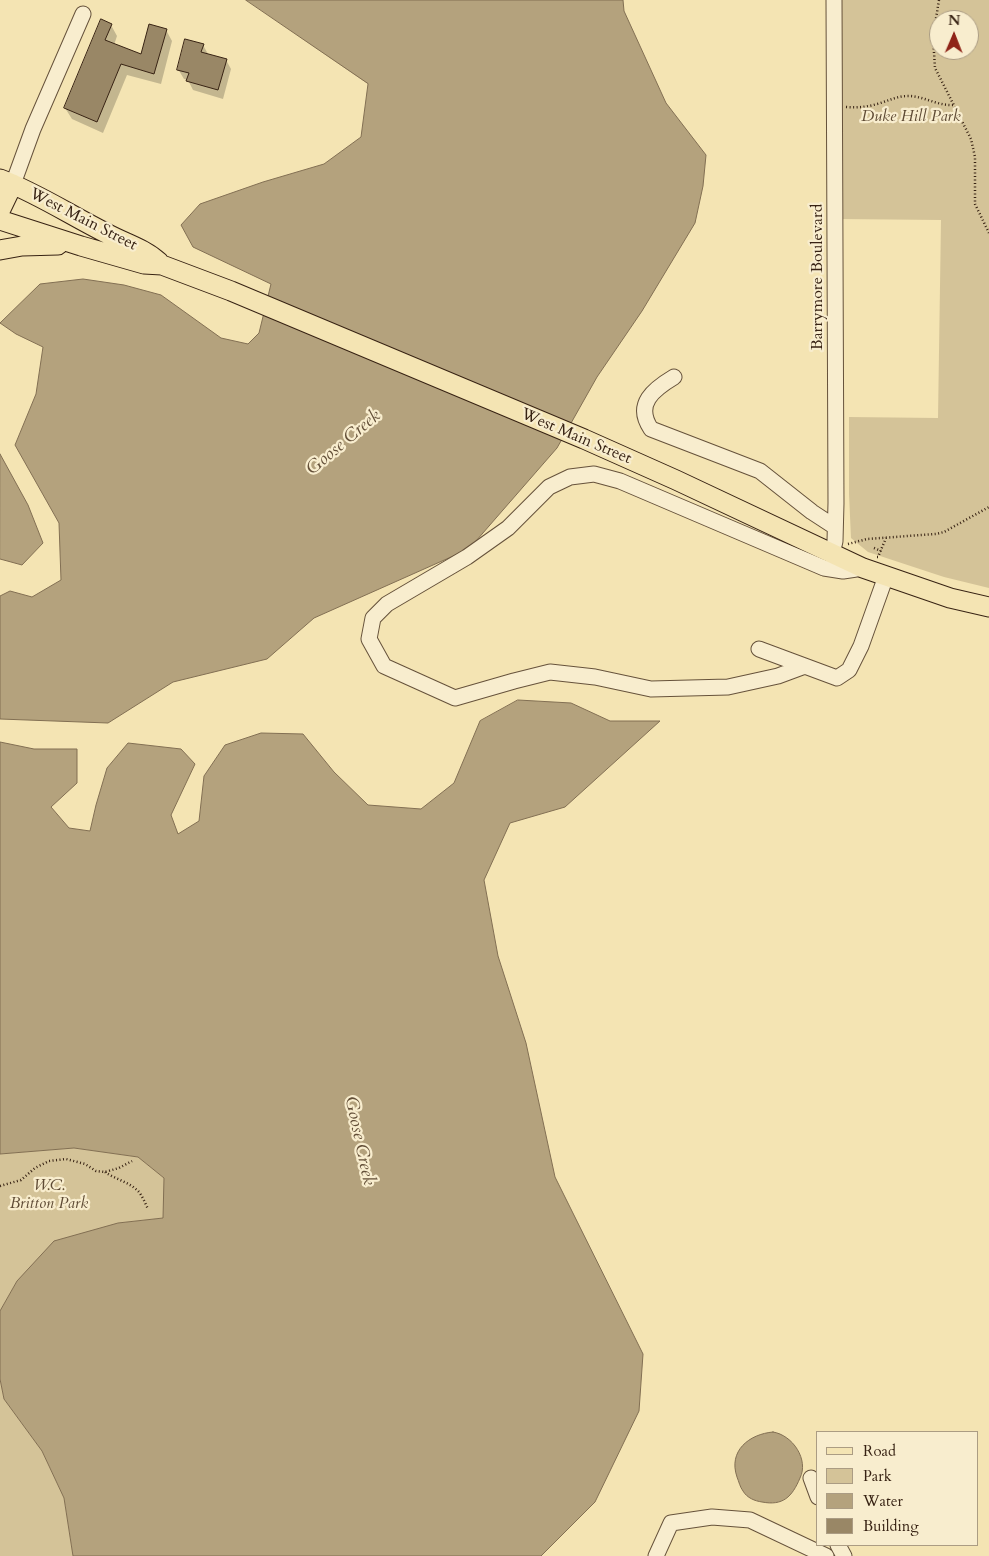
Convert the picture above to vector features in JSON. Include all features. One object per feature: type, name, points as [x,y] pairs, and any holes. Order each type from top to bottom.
[{"type":"main road","points":[[0,211],[6,181]]},
{"type":"main road","name":"West Main Street","points":[[6,181],[74,215],[105,233],[150,254],[162,265]]},
{"type":"main road","name":"West Main Street","points":[[0,220],[144,264],[162,265],[231,291],[584,439],[867,561],[886,576],[950,598],[989,607]]},
{"type":"main road","points":[[0,250],[44,245],[81,246]]},
{"type":"street","name":"Barrymore Boulevard","points":[[834,0],[834,541],[839,550]]},
{"type":"street","points":[[6,181],[33,130],[83,14]]},
{"type":"street","points":[[674,376],[656,388],[647,400],[645,420],[651,429],[760,472],[812,512],[835,527]]},
{"type":"street","points":[[805,666],[778,676],[728,687],[651,689],[595,677],[550,672],[455,698],[384,666],[369,639],[373,618],[387,604],[467,557],[508,528],[549,487],[570,476],[594,474],[620,481],[824,568],[843,571],[867,561]]},
{"type":"street","points":[[759,649],[837,678],[849,670],[861,646],[886,576]]},
{"type":"street","points":[[811,1478],[816,1492]]},
{"type":"street","points":[[656,1556],[671,1523],[712,1518],[750,1520],[826,1556]]},
{"type":"path","points":[[939,0],[931,44],[935,68],[971,139],[975,157],[975,204],[989,233]]},
{"type":"path","points":[[835,107],[862,108],[892,98],[908,96],[943,106],[954,105]]},
{"type":"path","points":[[839,550],[851,543],[867,540],[944,532],[989,507]]},
{"type":"path","points":[[867,561],[878,557],[886,538]]},
{"type":"path","points":[[851,543],[856,548]]},
{"type":"path","points":[[874,548],[881,550]]},
{"type":"path","points":[[0,1186],[21,1180],[35,1168],[49,1161],[66,1159],[85,1164],[96,1171],[105,1172],[119,1168],[132,1161]]},
{"type":"path","points":[[105,1172],[139,1191],[148,1209]]},
{"type":"green space","name":"Duke Hill Park","points":[[838,0],[989,0],[989,588],[944,577],[868,552],[851,538],[849,417],[938,418],[941,220],[839,219]]},
{"type":"green space","name":"W.C. Britton Park","points":[[74,1148],[138,1157],[164,1178],[164,1218],[118,1223],[17,1281],[0,1311],[0,1154]]},
{"type":"green space","points":[[0,1379],[4,1399],[42,1451],[64,1498],[73,1556],[0,1556]]},
{"type":"water","name":"Goose Creek","points":[[246,0],[623,0],[624,11],[666,103],[706,155],[703,186],[695,223],[642,311],[597,377],[557,448],[469,549],[314,618],[267,659],[173,682],[108,723],[0,719],[0,596],[10,591],[32,597],[61,580],[59,523],[15,445],[36,394],[43,347],[16,334],[0,323],[40,284],[83,279],[124,285],[161,295],[221,338],[248,344],[259,333],[271,284],[193,247],[181,225],[200,204],[263,182],[324,164],[361,137],[368,84]]},
{"type":"water","points":[[0,454],[28,505],[43,543],[22,565],[0,559]]},
{"type":"water","name":"Goose Creek","points":[[518,700],[571,703],[610,721],[660,721],[565,807],[510,823],[484,880],[498,956],[526,1043],[555,1177],[643,1354],[639,1411],[595,1502],[541,1556],[73,1556],[64,1498],[42,1451],[4,1399],[0,1379],[0,1311],[17,1281],[54,1241],[118,1223],[163,1218],[164,1178],[138,1157],[74,1148],[0,1154],[0,742],[34,749],[77,749],[77,783],[51,807],[69,828],[90,831],[107,768],[128,743],[181,749],[195,764],[171,815],[178,834],[199,821],[204,776],[225,745],[261,733],[303,734],[334,772],[368,805],[421,809],[454,783],[480,721]]},
{"type":"water","points":[[773,1432],[780,1434],[793,1443],[801,1456],[802,1471],[797,1485],[786,1499],[776,1503],[769,1503],[751,1499],[743,1491],[737,1477],[735,1459],[738,1452],[749,1440],[764,1433]]},
{"type":"building","points":[[101,19],[112,24],[105,40],[141,54],[149,24],[167,29],[154,74],[121,64],[97,122],[64,108]]},
{"type":"building","points":[[185,39],[204,44],[201,52],[227,59],[218,90],[186,81],[189,73],[177,70]]}]
